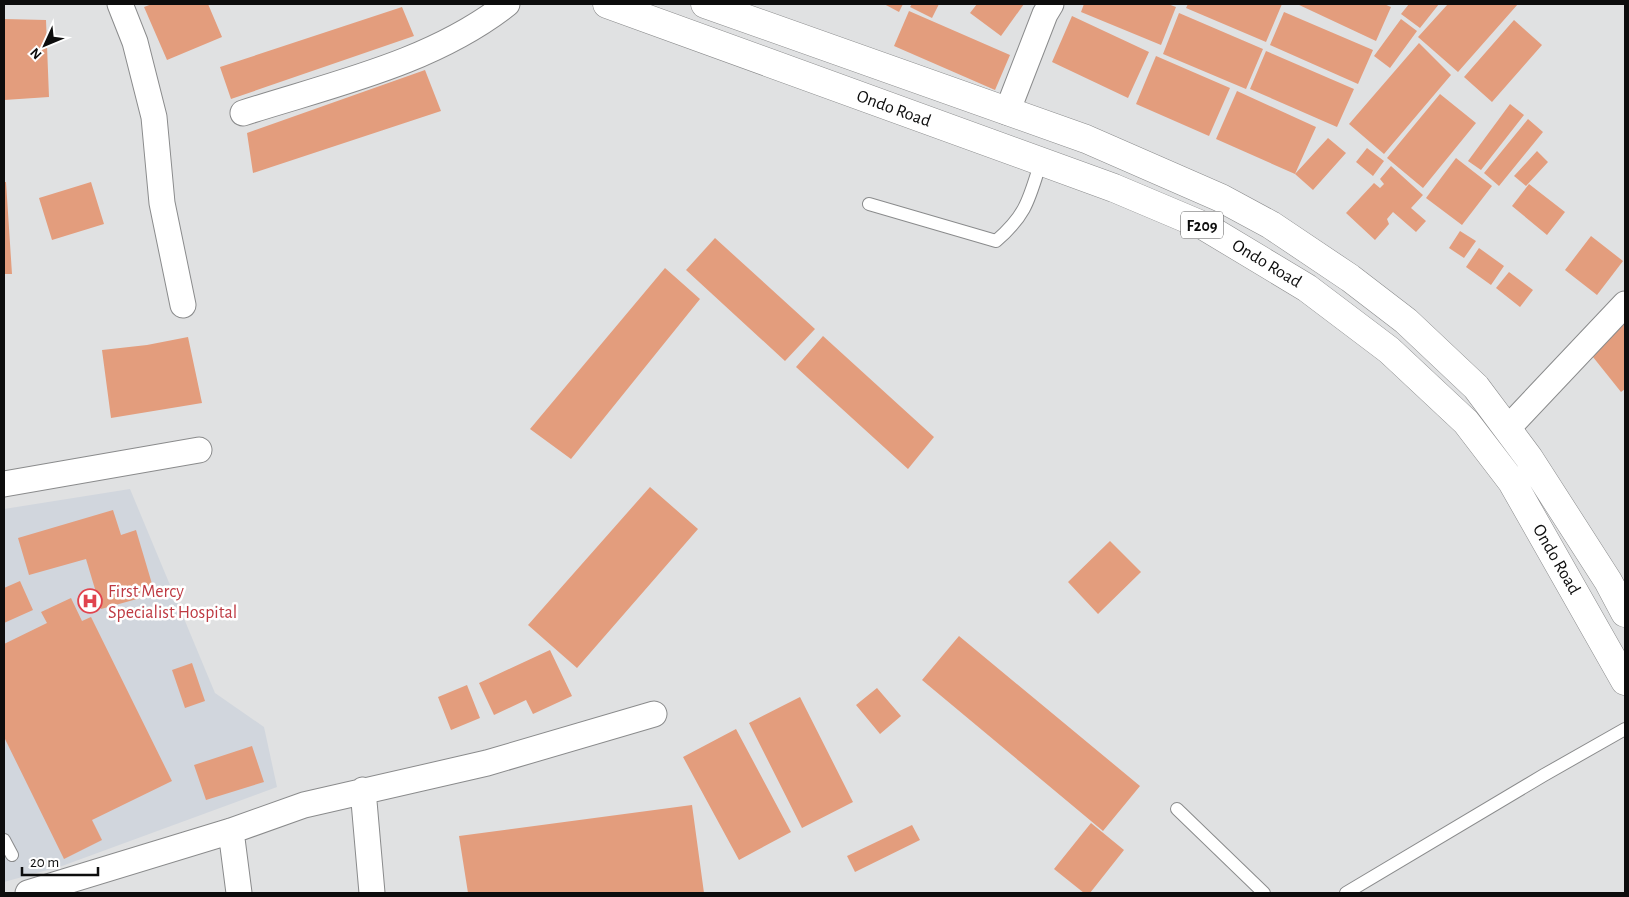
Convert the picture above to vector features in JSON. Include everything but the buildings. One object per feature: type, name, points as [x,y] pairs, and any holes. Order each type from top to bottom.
[{"type":"main road","name":"Ondo Road","points":[[611,5],[1114,188],[1204,226],[1307,288],[1389,350],[1466,422],[1512,482],[1625,681]]},
{"type":"main road","name":"Ondo Road","points":[[714,6],[1086,139],[1221,198],[1271,225],[1350,278],[1406,321],[1476,387],[1529,458],[1608,581],[1625,613]]},
{"type":"main road","points":[[1577,594],[1608,581]]},
{"type":"street","points":[[120,4],[135,42],[154,117],[162,202],[183,305]]},
{"type":"street","points":[[243,112],[427,52],[484,22],[507,4]]},
{"type":"street","points":[[1007,112],[1045,14],[1051,4]]},
{"type":"street","points":[[1507,428],[1625,304]]},
{"type":"street","points":[[4,484],[199,450]]},
{"type":"street","points":[[28,893],[231,831],[304,805],[487,763],[654,714]]},
{"type":"street","points":[[363,790],[372,893]]},
{"type":"street","points":[[231,831],[239,893]]},
{"type":"lane","points":[[869,204],[996,241],[1012,227],[1027,207],[1041,162]]},
{"type":"lane","points":[[1346,893],[1625,729]]},
{"type":"lane","points":[[1177,809],[1264,893]]},
{"type":"lane","points":[[4,840],[12,855]]},
{"type":"shaded area","name":"First Mercy Specialist Hospital","points":[[130,489],[215,693],[264,727],[277,787],[62,866],[4,882],[4,509]]},
{"type":"place","name":"First Mercy Specialist Hospital","points":[[90,601]]}]
